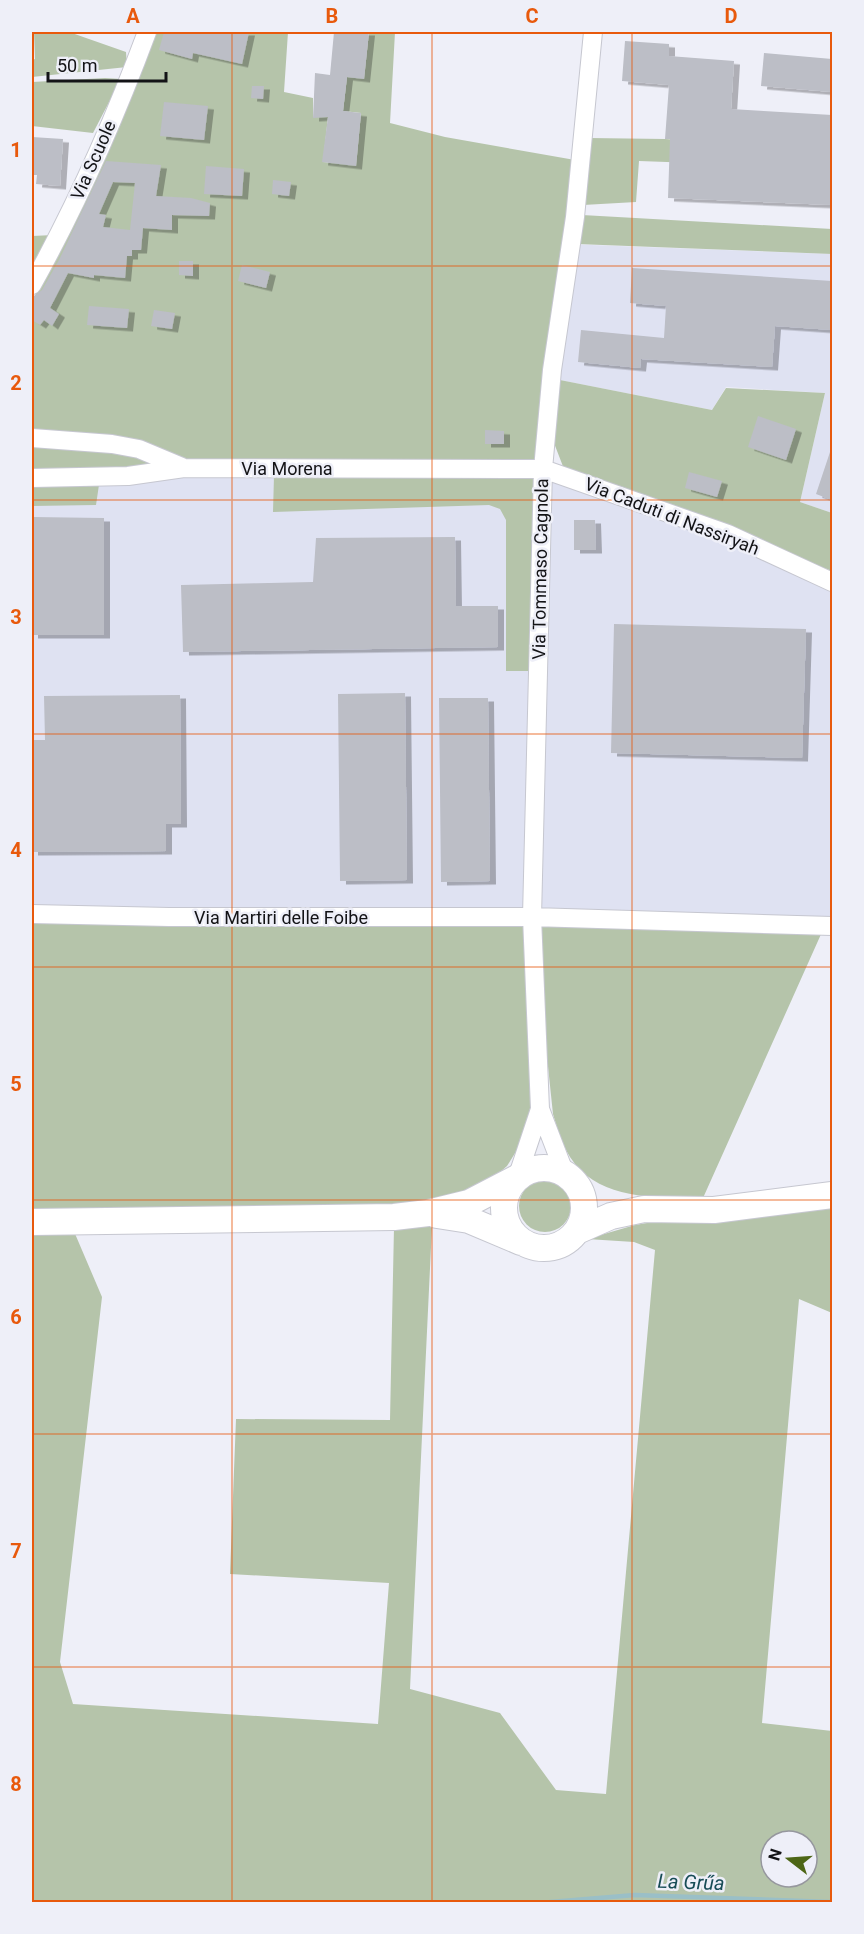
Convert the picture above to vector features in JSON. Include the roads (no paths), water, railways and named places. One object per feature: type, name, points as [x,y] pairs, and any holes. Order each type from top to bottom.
[{"type":"main road","points":[[32,1222],[394,1217],[428,1213],[469,1203],[535,1169],[550,1168],[565,1174],[609,1200],[644,1209]]},
{"type":"main road","points":[[428,1213],[469,1220],[537,1248],[564,1244],[577,1231],[584,1216],[584,1201],[574,1180],[565,1174]]},
{"type":"main road","points":[[517,1179],[505,1198],[505,1218],[512,1233],[525,1244]]},
{"type":"main road","points":[[577,1231],[611,1216],[644,1209],[714,1210],[832,1195]]},
{"type":"street","name":"Via Scuole","points":[[32,285],[65,225],[147,32]]},
{"type":"street","name":"Via Tommaso Cagnola","points":[[565,1174],[540,1109],[531,917],[543,469],[552,370],[575,217],[593,32]]},
{"type":"street","points":[[32,438],[112,444],[139,449],[184,468]]},
{"type":"street","name":"Via Morena","points":[[32,478],[128,476],[184,468],[543,469]]},
{"type":"street","name":"Via Caduti di Nassiryah","points":[[543,469],[728,534],[832,582]]},
{"type":"street","name":"Via Martiri delle Foibe","points":[[32,914],[169,917],[531,917]]},
{"type":"street","points":[[531,917],[832,926]]},
{"type":"street","name":"Via Tommaso Cagnola","points":[[517,1179],[540,1109]]},
{"type":"waterway","name":"La Grűa","points":[[550,1902],[635,1895],[832,1902]]}]
